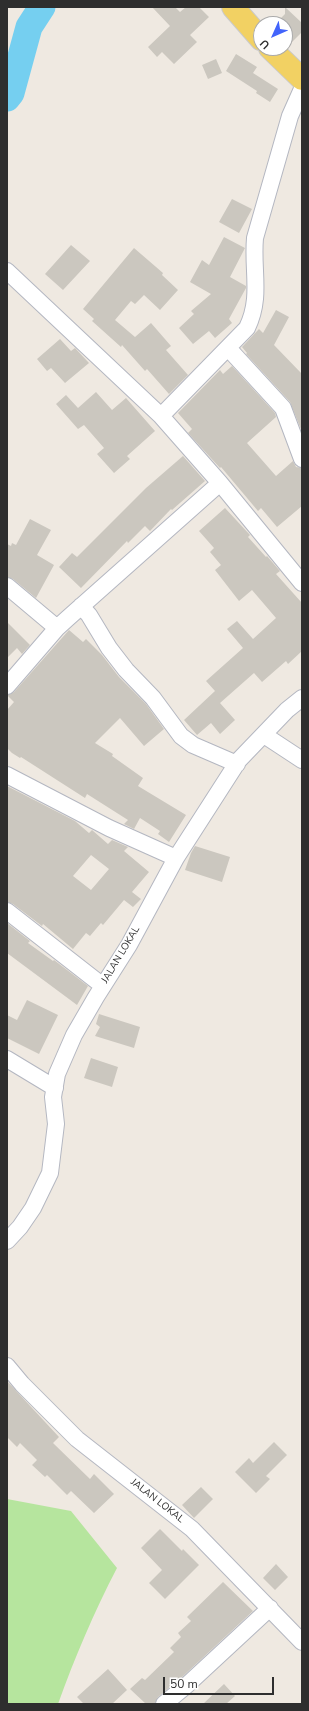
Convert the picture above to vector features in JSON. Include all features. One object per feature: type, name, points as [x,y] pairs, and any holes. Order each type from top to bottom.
[{"type":"main road","points":[[234,7],[253,30]]},
{"type":"main road","points":[[278,56],[302,79]]},
{"type":"street","points":[[161,416],[247,328],[253,315],[256,283],[254,250],[256,233],[290,116],[302,89]]},
{"type":"street","points":[[7,271],[161,416],[220,483],[302,583]]},
{"type":"street","points":[[228,348],[283,408],[302,459]]},
{"type":"street","points":[[7,686],[58,628],[81,606],[220,483]]},
{"type":"street","points":[[7,586],[58,628]]},
{"type":"street","points":[[81,606],[89,614],[109,648],[126,670],[153,698],[181,736],[193,745],[237,764]]},
{"type":"street","name":"JALAN LOKAL","points":[[7,1241],[20,1227],[33,1208],[50,1174],[56,1124],[53,1097],[57,1074],[74,1035],[129,945],[176,858],[237,764],[287,710],[302,698]]},
{"type":"street","points":[[264,735],[302,760]]},
{"type":"street","points":[[7,775],[109,828],[176,858]]},
{"type":"street","points":[[7,911],[103,986]]},
{"type":"street","points":[[7,1059],[55,1088]]},
{"type":"street","name":"JALAN LOKAL","points":[[7,1366],[22,1384],[77,1439],[192,1529],[302,1642]]},
{"type":"street","points":[[164,1704],[188,1684],[270,1608]]},
{"type":"green space","points":[[7,1499],[71,1511],[117,1568],[85,1635],[58,1704],[7,1704]]},
{"type":"building","points":[[152,7],[175,7],[180,12],[186,7],[199,7],[209,17],[190,35],[197,42],[174,64],[162,52],[157,57],[148,47],[170,26]]},
{"type":"building","points":[[285,7],[302,23],[302,32],[293,41],[293,16],[283,16],[285,14]]},
{"type":"building","points":[[236,54],[257,67],[253,73],[278,89],[270,102],[256,93],[257,91],[226,71]]},
{"type":"building","points":[[216,59],[222,73],[208,79],[202,65]]},
{"type":"building","points":[[232,199],[252,209],[239,233],[219,222]]},
{"type":"building","points":[[224,237],[245,248],[230,277],[246,286],[246,288],[229,319],[232,323],[215,338],[209,331],[193,344],[179,328],[194,314],[191,311],[211,294],[190,282],[202,260],[209,265]]},
{"type":"building","points":[[71,245],[90,261],[63,290],[45,274]]},
{"type":"building","points":[[134,248],[163,273],[162,275],[178,290],[160,310],[144,295],[135,304],[131,301],[115,320],[135,337],[151,323],[171,346],[166,350],[188,375],[169,394],[147,369],[145,371],[122,345],[121,347],[92,321],[94,319],[83,309]]},
{"type":"building","points":[[276,310],[289,317],[274,345],[302,374],[302,432],[290,402],[246,354],[247,353],[242,347],[259,329],[263,333]]},
{"type":"building","points":[[60,339],[71,351],[75,348],[89,363],[65,383],[51,368],[47,371],[37,359]]},
{"type":"building","points":[[232,366],[275,413],[276,417],[247,443],[276,476],[293,461],[296,467],[302,468],[302,506],[277,527],[261,508],[258,511],[221,467],[220,468],[188,433],[192,429],[178,413],[220,370],[223,374]]},
{"type":"building","points":[[96,392],[112,410],[126,398],[155,431],[127,456],[130,459],[114,473],[97,454],[104,448],[84,425],[78,429],[56,404],[66,395],[78,408]]},
{"type":"building","points":[[183,456],[205,481],[172,510],[171,509],[150,531],[145,526],[128,543],[127,541],[81,588],[59,567],[72,553],[77,557],[146,488]]},
{"type":"building","points":[[225,508],[250,535],[248,537],[280,571],[276,574],[302,603],[302,651],[288,664],[286,661],[262,682],[254,673],[220,703],[235,720],[220,734],[211,723],[197,735],[184,720],[215,691],[206,681],[243,648],[227,629],[237,621],[253,639],[276,618],[252,590],[239,601],[215,570],[221,565],[210,552],[214,548],[199,531]]},
{"type":"building","points":[[30,519],[51,530],[37,555],[54,565],[36,598],[13,579],[7,577],[7,544],[11,546],[12,543],[16,545]]},
{"type":"building","points":[[7,622],[30,645],[22,654],[17,648],[7,658]]},
{"type":"building","points":[[69,630],[83,642],[86,639],[102,655],[119,677],[146,704],[164,729],[144,746],[120,718],[95,743],[113,754],[112,756],[143,778],[138,786],[186,815],[169,842],[158,834],[160,831],[140,818],[134,829],[124,824],[128,820],[87,794],[85,798],[21,757],[20,758],[12,753],[7,748],[7,710],[14,702],[7,695],[14,692]]},
{"type":"building","points":[[7,786],[75,821],[89,833],[92,830],[108,844],[112,840],[128,847],[124,851],[149,872],[132,892],[141,899],[133,907],[124,900],[103,925],[101,923],[90,936],[86,933],[73,949],[43,924],[42,926],[13,904],[7,902]],"holes":[[[91,855],[109,869],[91,890],[73,876]]]},
{"type":"building","points":[[195,846],[230,857],[222,882],[185,870]]},
{"type":"building","points":[[7,923],[30,941],[28,943],[53,961],[54,960],[88,986],[77,1005],[7,953]]},
{"type":"building","points":[[27,1000],[58,1015],[39,1054],[7,1038],[7,1015],[17,1020]]},
{"type":"building","points":[[99,1014],[140,1027],[134,1048],[95,1036],[100,1027],[96,1024]]},
{"type":"building","points":[[91,1058],[118,1067],[112,1087],[84,1078]]},
{"type":"building","points":[[7,1381],[59,1437],[53,1443],[90,1479],[94,1474],[114,1494],[94,1513],[71,1491],[67,1495],[47,1475],[45,1477],[32,1465],[37,1460],[20,1443],[17,1447],[7,1437]]},
{"type":"building","points":[[274,1442],[287,1455],[266,1476],[270,1479],[256,1493],[235,1472],[249,1458],[253,1463]]},
{"type":"building","points":[[201,1487],[213,1499],[194,1518],[182,1505]]},
{"type":"building","points":[[160,1529],[182,1551],[183,1549],[199,1565],[165,1599],[149,1583],[162,1570],[141,1548]]},
{"type":"building","points":[[276,1564],[288,1577],[275,1590],[263,1578]]},
{"type":"building","points":[[223,1582],[253,1611],[182,1677],[158,1697],[155,1704],[146,1704],[130,1689],[142,1678],[145,1680],[174,1652],[170,1648],[181,1637],[178,1633],[191,1621],[187,1617]]},
{"type":"building","points":[[108,1669],[127,1690],[112,1704],[84,1704],[77,1697]]},
{"type":"building","points":[[224,1684],[235,1696],[226,1704],[203,1704]]},
{"type":"waterway","points":[[7,98],[11,93],[29,27],[42,7]]}]
